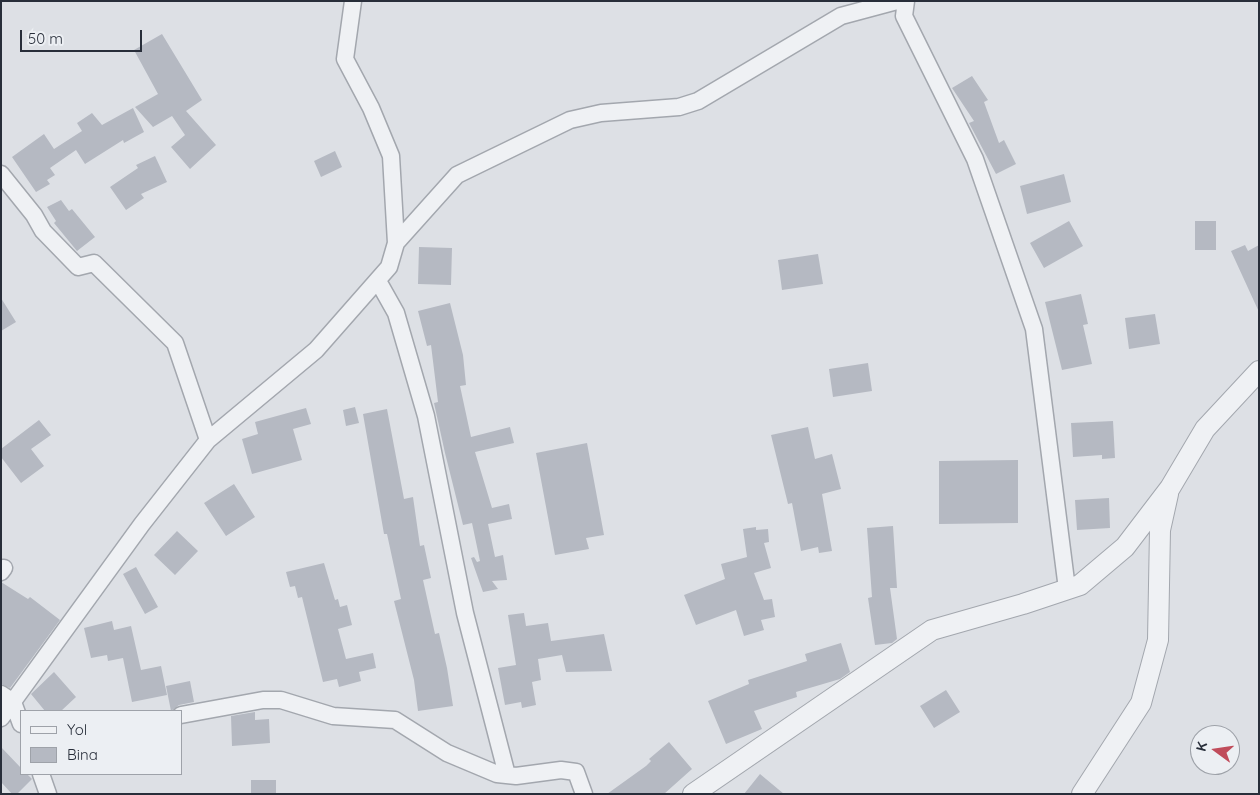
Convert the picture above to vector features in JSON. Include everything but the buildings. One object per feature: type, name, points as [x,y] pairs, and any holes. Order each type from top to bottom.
[{"type":"street","points":[[1,718],[7,698],[208,440],[316,350],[389,267],[396,243],[391,156],[371,108],[344,59],[353,1]]},
{"type":"street","points":[[396,243],[456,174],[570,120],[601,112],[679,107],[698,101],[841,16],[897,1]]},
{"type":"street","points":[[906,1],[904,16],[975,159],[1034,329],[1067,589]]},
{"type":"street","points":[[1,174],[34,215],[43,231],[78,267],[94,263],[175,344],[208,440]]},
{"type":"street","points":[[378,281],[396,313],[426,416],[464,614],[507,775]]},
{"type":"street","points":[[693,794],[932,630],[1080,585],[1125,547],[1170,488],[1205,429],[1259,371]]},
{"type":"street","points":[[1082,794],[1140,703],[1143,694],[1158,640],[1160,530],[1170,488]]},
{"type":"street","points":[[7,698],[20,722]]},
{"type":"street","points":[[182,715],[263,700],[281,700],[333,716],[395,720],[447,753],[497,774],[516,776],[561,770],[576,772],[584,794]]},
{"type":"street","points":[[41,775],[48,794]]}]
